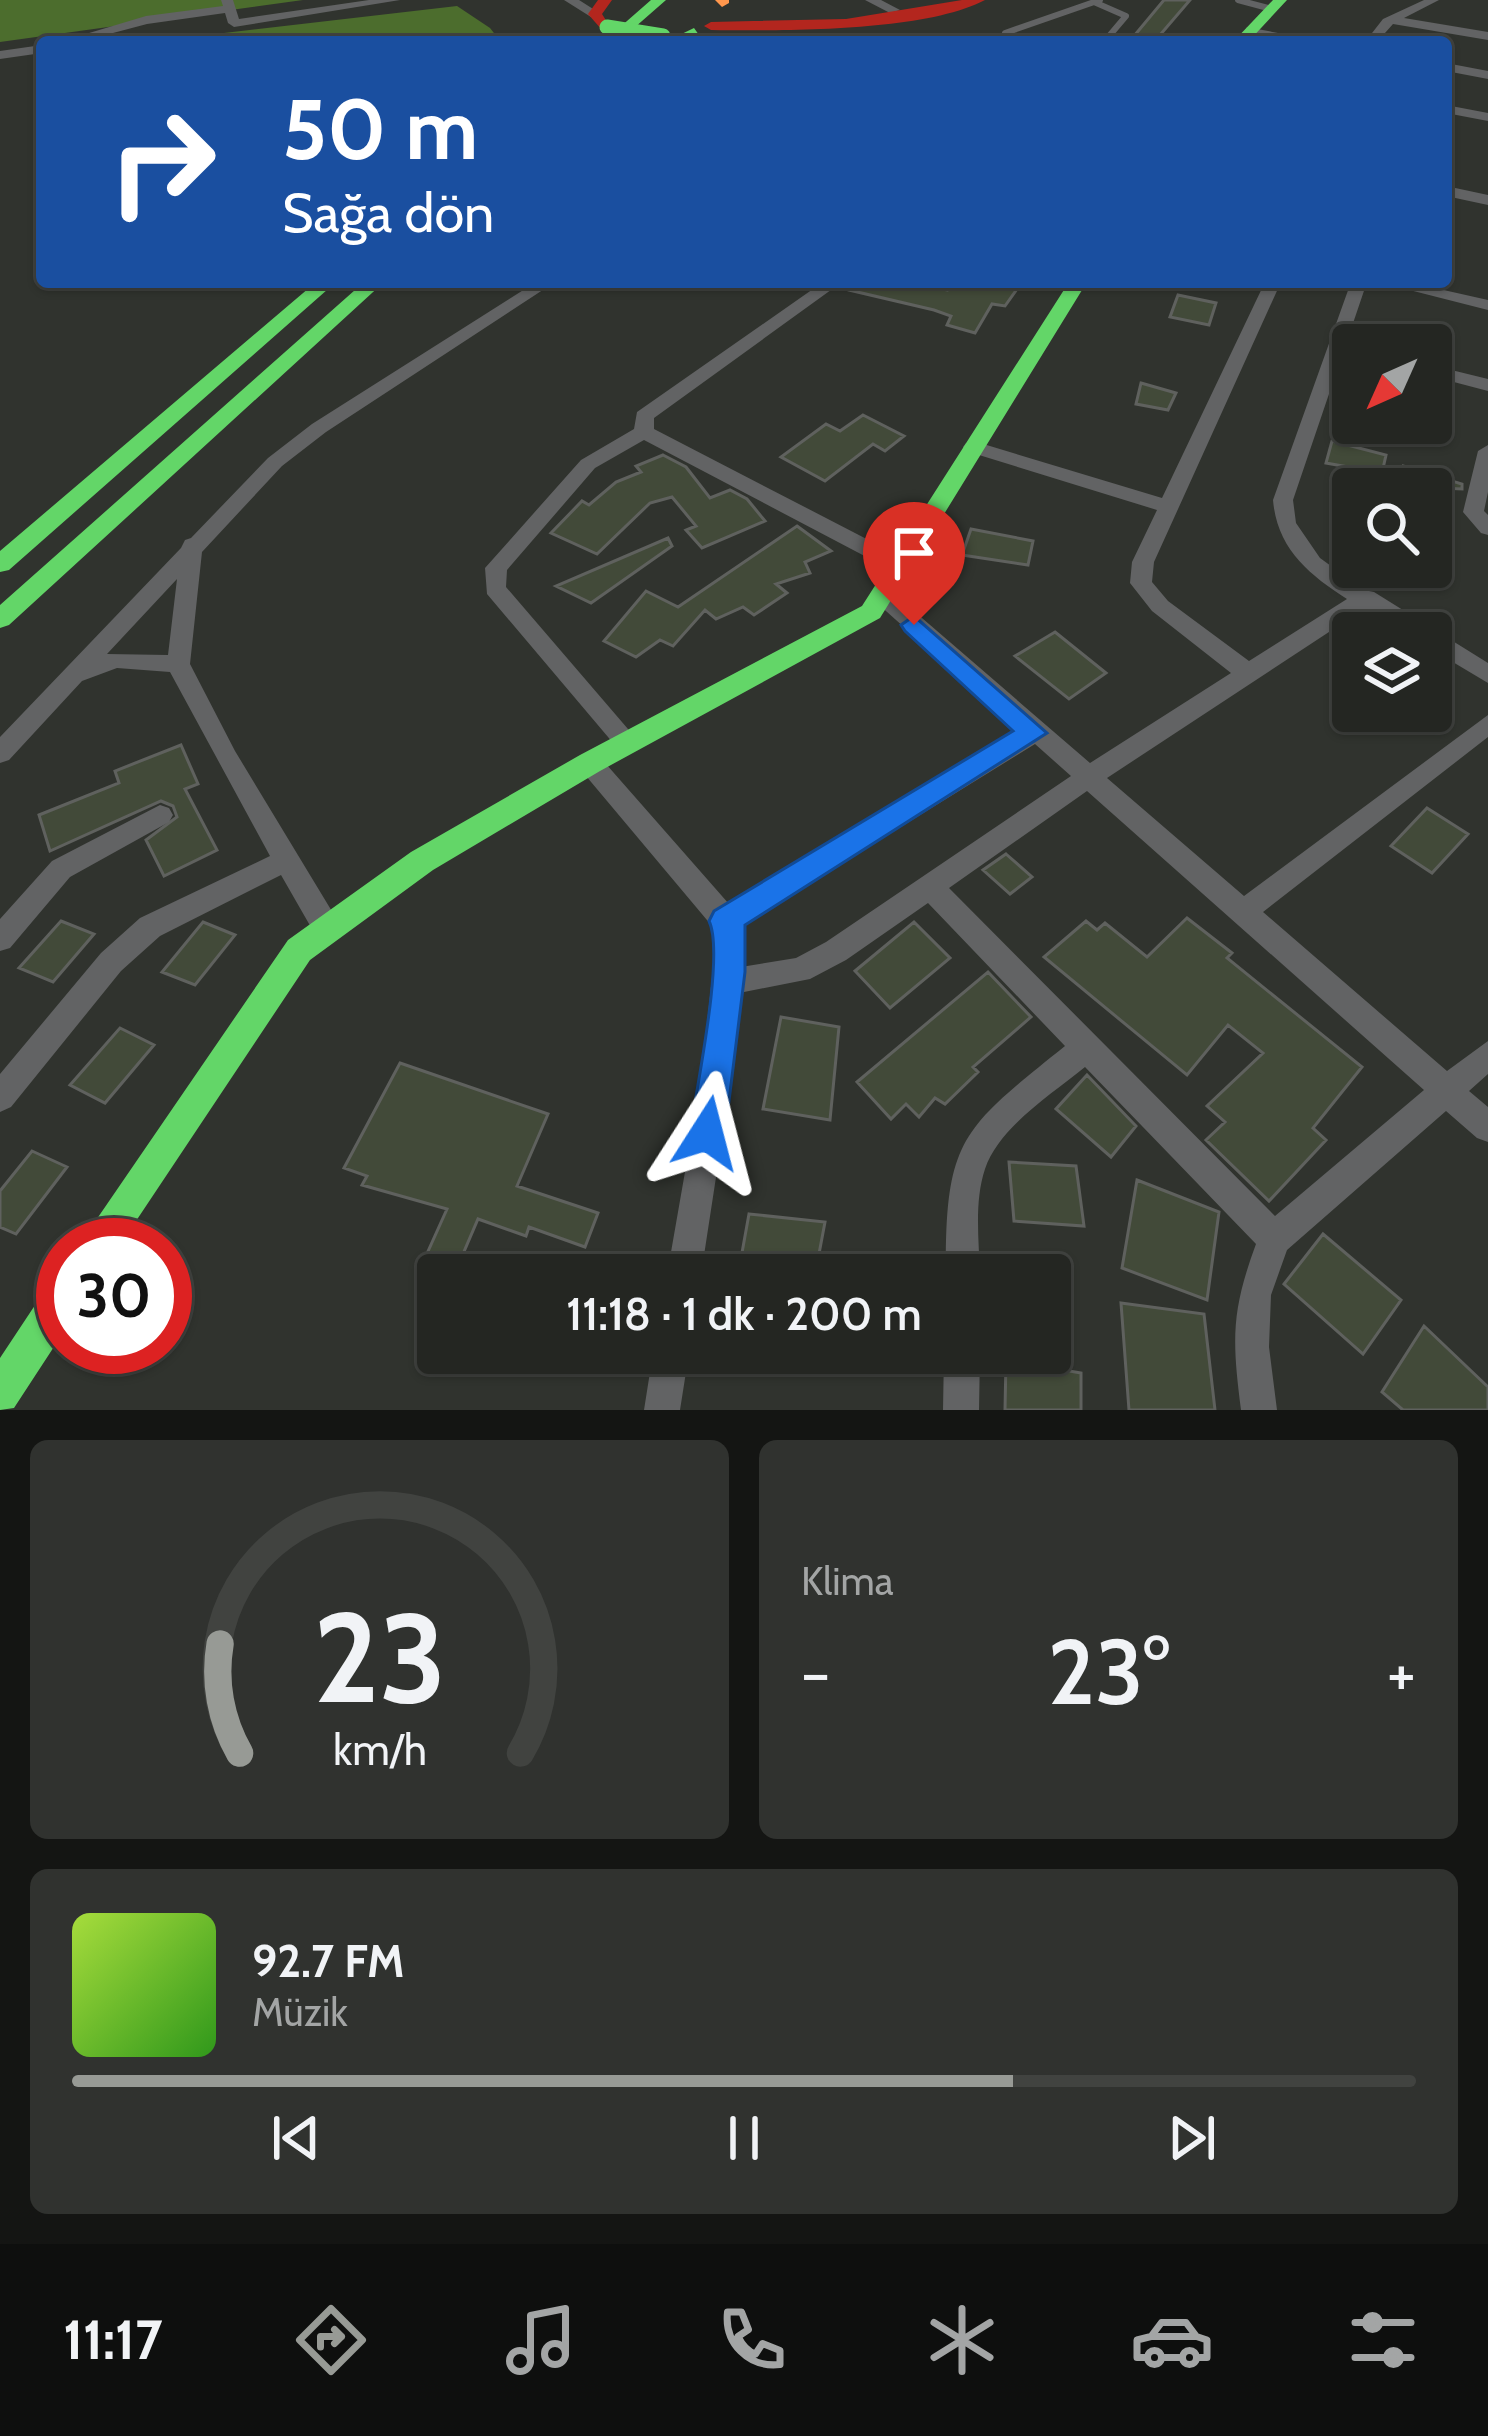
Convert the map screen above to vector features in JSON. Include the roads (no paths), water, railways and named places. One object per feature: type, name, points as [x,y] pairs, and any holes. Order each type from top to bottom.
[{"type":"main road","points":[[595,21],[659,0]]},
{"type":"main road","points":[[692,0],[697,21]]},
{"type":"main road","points":[[595,21],[816,21],[882,5],[931,0]]},
{"type":"main road","points":[[697,21],[843,27],[916,17],[978,0]]},
{"type":"main road","points":[[1244,36],[1274,4]]},
{"type":"main road","points":[[294,311],[310,288]]},
{"type":"main road","points":[[0,564],[320,288]]},
{"type":"main road","points":[[0,619],[368,288]]},
{"type":"main road","points":[[307,344],[373,306],[392,288]]},
{"type":"main road","points":[[116,1218],[258,1003],[299,950],[326,928],[422,861],[590,763],[872,612],[1074,288]]},
{"type":"main road","points":[[0,1394],[36,1339]]},
{"type":"street","points":[[87,36],[146,20],[336,0]]},
{"type":"street","points":[[230,12],[394,0]]},
{"type":"street","points":[[1394,0],[1417,7]]},
{"type":"street","points":[[1376,36],[1391,20],[1433,0]]},
{"type":"street","points":[[1391,20],[1488,36]]},
{"type":"street","points":[[1452,55],[1463,32],[1488,23]]},
{"type":"street","points":[[0,55],[36,50]]},
{"type":"street","points":[[1452,69],[1488,75]]},
{"type":"street","points":[[1452,115],[1488,117]]},
{"type":"street","points":[[1452,192],[1488,200]]},
{"type":"street","points":[[0,753],[248,487],[319,428],[538,288]]},
{"type":"street","points":[[644,432],[644,416],[825,288]]},
{"type":"street","points":[[1248,674],[1160,606],[1141,584],[1143,562],[1270,288]]},
{"type":"street","points":[[1350,324],[1358,288]]},
{"type":"street","points":[[1415,288],[1488,305]]},
{"type":"street","points":[[1452,376],[1488,385]]},
{"type":"street","points":[[1332,380],[1283,500],[1281,523],[1292,544],[1390,612]]},
{"type":"street","points":[[644,432],[903,567]]},
{"type":"street","points":[[628,742],[495,590],[496,568],[588,464],[644,432]]},
{"type":"street","points":[[973,447],[1169,507]]},
{"type":"street","points":[[1488,451],[1473,512],[1488,528]]},
{"type":"street","points":[[192,545],[178,664],[326,928]]},
{"type":"street","points":[[728,982],[800,970],[1366,597]]},
{"type":"street","points":[[884,598],[1085,779],[1488,1126]]},
{"type":"street","points":[[1452,651],[1488,674]]},
{"type":"street","points":[[66,682],[116,660],[178,664]]},
{"type":"street","points":[[1243,912],[1488,724]]},
{"type":"street","points":[[725,921],[1033,733]]},
{"type":"street","points":[[590,763],[731,930],[728,982],[687,1254]]},
{"type":"street","points":[[0,939],[61,868],[160,815]]},
{"type":"street","points":[[0,1097],[111,962],[150,927],[287,860]]},
{"type":"street","points":[[930,887],[1274,1240]]},
{"type":"street","points":[[963,1254],[964,1186],[972,1157],[996,1126],[1086,1047]]},
{"type":"street","points":[[1259,1410],[1251,1347],[1254,1294],[1274,1240],[1488,1055]]},
{"type":"street","points":[[662,1410],[668,1374]]},
{"type":"street","points":[[961,1410],[962,1374]]},
{"type":"lane","points":[[1238,0],[1274,4]]},
{"type":"lane","points":[[1010,36],[1005,33],[1097,1],[1126,16],[1109,36]]}]
